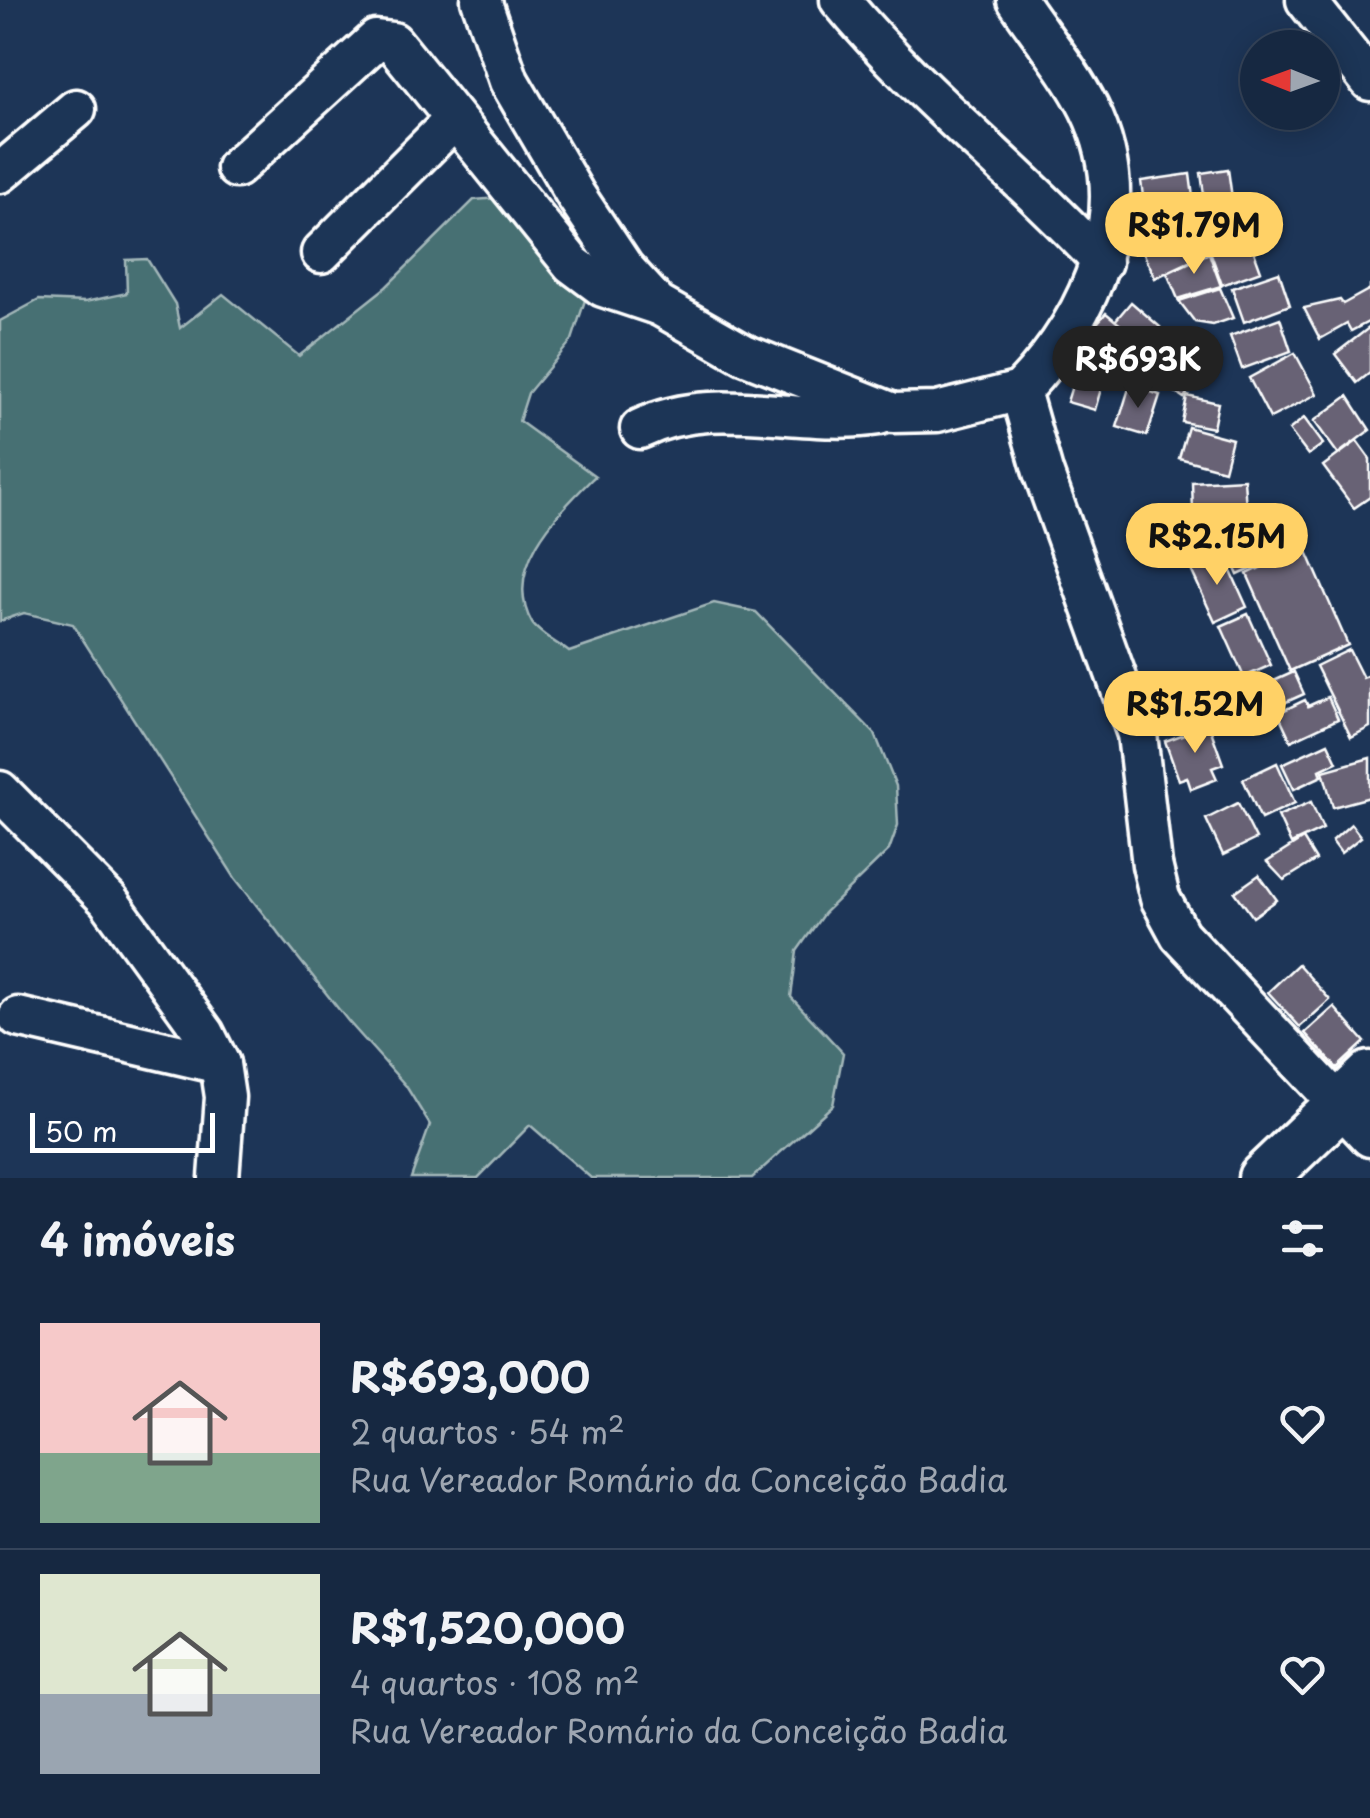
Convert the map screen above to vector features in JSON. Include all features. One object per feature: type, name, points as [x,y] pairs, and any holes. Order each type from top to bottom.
[{"type":"main road","points":[[1263,1178],[1360,1105]]},
{"type":"street","points":[[481,0],[518,98],[624,268],[658,305]]},
{"type":"street","points":[[840,0],[923,94],[1052,207],[1102,262]]},
{"type":"street","points":[[640,429],[687,413],[732,410],[838,419],[937,412],[1020,391],[1051,359],[1102,262],[1113,196],[1108,155],[1088,106],[1017,0]]},
{"type":"street","points":[[1306,0],[1370,81]]},
{"type":"street","points":[[236,168],[376,40],[394,42],[572,264],[603,287],[658,305],[744,354],[893,413]]},
{"type":"street","points":[[0,173],[76,109]]},
{"type":"street","points":[[321,253],[454,120]]},
{"type":"street","points":[[1020,391],[1043,472],[1137,734],[1160,898],[1180,935],[1360,1105]]},
{"type":"street","points":[[0,791],[108,900],[205,1034],[220,1064],[226,1132],[219,1178]]},
{"type":"street","points":[[18,1018],[220,1064]]},
{"type":"green space","points":[[499,198],[588,291],[572,340],[528,393],[519,421],[595,476],[551,524],[529,561],[524,602],[532,623],[569,652],[714,603],[756,612],[875,734],[896,786],[898,825],[889,850],[824,913],[797,951],[791,997],[843,1053],[833,1105],[752,1178],[591,1178],[530,1125],[478,1178],[411,1178],[430,1125],[406,1086],[348,1021],[235,878],[73,624],[24,613],[0,621],[0,321],[39,300],[85,302],[127,293],[126,260],[147,259],[175,304],[180,328],[223,294],[299,356],[386,287],[474,200]]},
{"type":"building","points":[[1228,169],[1232,198],[1205,202],[1201,173]]},
{"type":"building","points":[[1190,174],[1194,205],[1145,212],[1141,181]]},
{"type":"building","points":[[1191,229],[1204,255],[1155,278],[1143,252]]},
{"type":"building","points":[[1249,238],[1261,271],[1222,285],[1210,251]]},
{"type":"building","points":[[1209,253],[1221,286],[1178,299],[1167,273]]},
{"type":"building","points":[[1279,272],[1290,305],[1244,322],[1232,288]]},
{"type":"building","points":[[1220,288],[1233,318],[1213,325],[1195,322],[1179,301]]},
{"type":"building","points":[[1370,289],[1370,321],[1351,331],[1347,324],[1320,339],[1304,308],[1340,300],[1343,304]]},
{"type":"building","points":[[1131,302],[1160,327],[1145,346],[1115,321]]},
{"type":"building","points":[[1106,313],[1151,350],[1134,373],[1087,335]]},
{"type":"building","points":[[1280,318],[1291,351],[1242,369],[1230,336]]},
{"type":"building","points":[[1370,327],[1370,373],[1357,383],[1335,354]]},
{"type":"building","points":[[1087,335],[1134,373],[1129,382],[1073,366],[1081,339]]},
{"type":"building","points":[[1295,353],[1317,394],[1270,418],[1249,378]]},
{"type":"building","points":[[1182,354],[1203,369],[1184,398],[1163,384]]},
{"type":"building","points":[[1077,370],[1104,378],[1095,410],[1067,402]]},
{"type":"building","points":[[1130,385],[1160,395],[1147,436],[1117,427]]},
{"type":"building","points":[[1187,396],[1218,403],[1213,428],[1182,422]]},
{"type":"building","points":[[1348,396],[1370,430],[1338,454],[1314,421]]},
{"type":"building","points":[[1304,418],[1323,444],[1308,455],[1289,430]]},
{"type":"building","points":[[1188,427],[1232,439],[1224,470],[1179,458]]},
{"type":"building","points":[[1357,441],[1370,459],[1370,497],[1354,508],[1323,466]]},
{"type":"building","points":[[1244,479],[1246,509],[1193,512],[1192,482]]},
{"type":"building","points":[[1239,511],[1248,533],[1200,553],[1188,523]]},
{"type":"building","points":[[1282,526],[1293,550],[1238,575],[1227,551]]},
{"type":"building","points":[[1305,547],[1348,645],[1290,671],[1247,574]]},
{"type":"building","points":[[1209,553],[1218,573],[1229,567],[1247,607],[1215,622],[1188,563]]},
{"type":"building","points":[[1248,614],[1271,665],[1244,677],[1221,626]]},
{"type":"building","points":[[1349,650],[1363,678],[1370,675],[1370,727],[1351,737],[1316,666]]},
{"type":"building","points":[[1294,672],[1304,694],[1275,707],[1265,685]]},
{"type":"building","points":[[1328,697],[1338,719],[1291,741],[1278,713],[1305,700],[1308,706]]},
{"type":"building","points":[[1209,725],[1223,764],[1212,768],[1217,779],[1191,789],[1187,777],[1179,780],[1165,741]]},
{"type":"building","points":[[1328,743],[1337,762],[1320,770],[1322,776],[1294,789],[1282,764]]},
{"type":"building","points":[[1370,758],[1370,797],[1333,807],[1323,771]]},
{"type":"building","points":[[1277,763],[1295,803],[1261,819],[1243,779]]},
{"type":"building","points":[[1311,802],[1323,829],[1291,844],[1278,816]]},
{"type":"building","points":[[1238,803],[1256,839],[1223,855],[1206,819]]},
{"type":"building","points":[[1351,824],[1361,837],[1341,853],[1332,841]]},
{"type":"building","points":[[1303,839],[1316,860],[1284,880],[1267,862]]},
{"type":"building","points":[[1259,875],[1277,900],[1253,917],[1235,892]]},
{"type":"building","points":[[1298,964],[1330,1000],[1300,1027],[1268,992]]},
{"type":"building","points":[[1334,1007],[1365,1042],[1337,1068],[1305,1033]]}]
